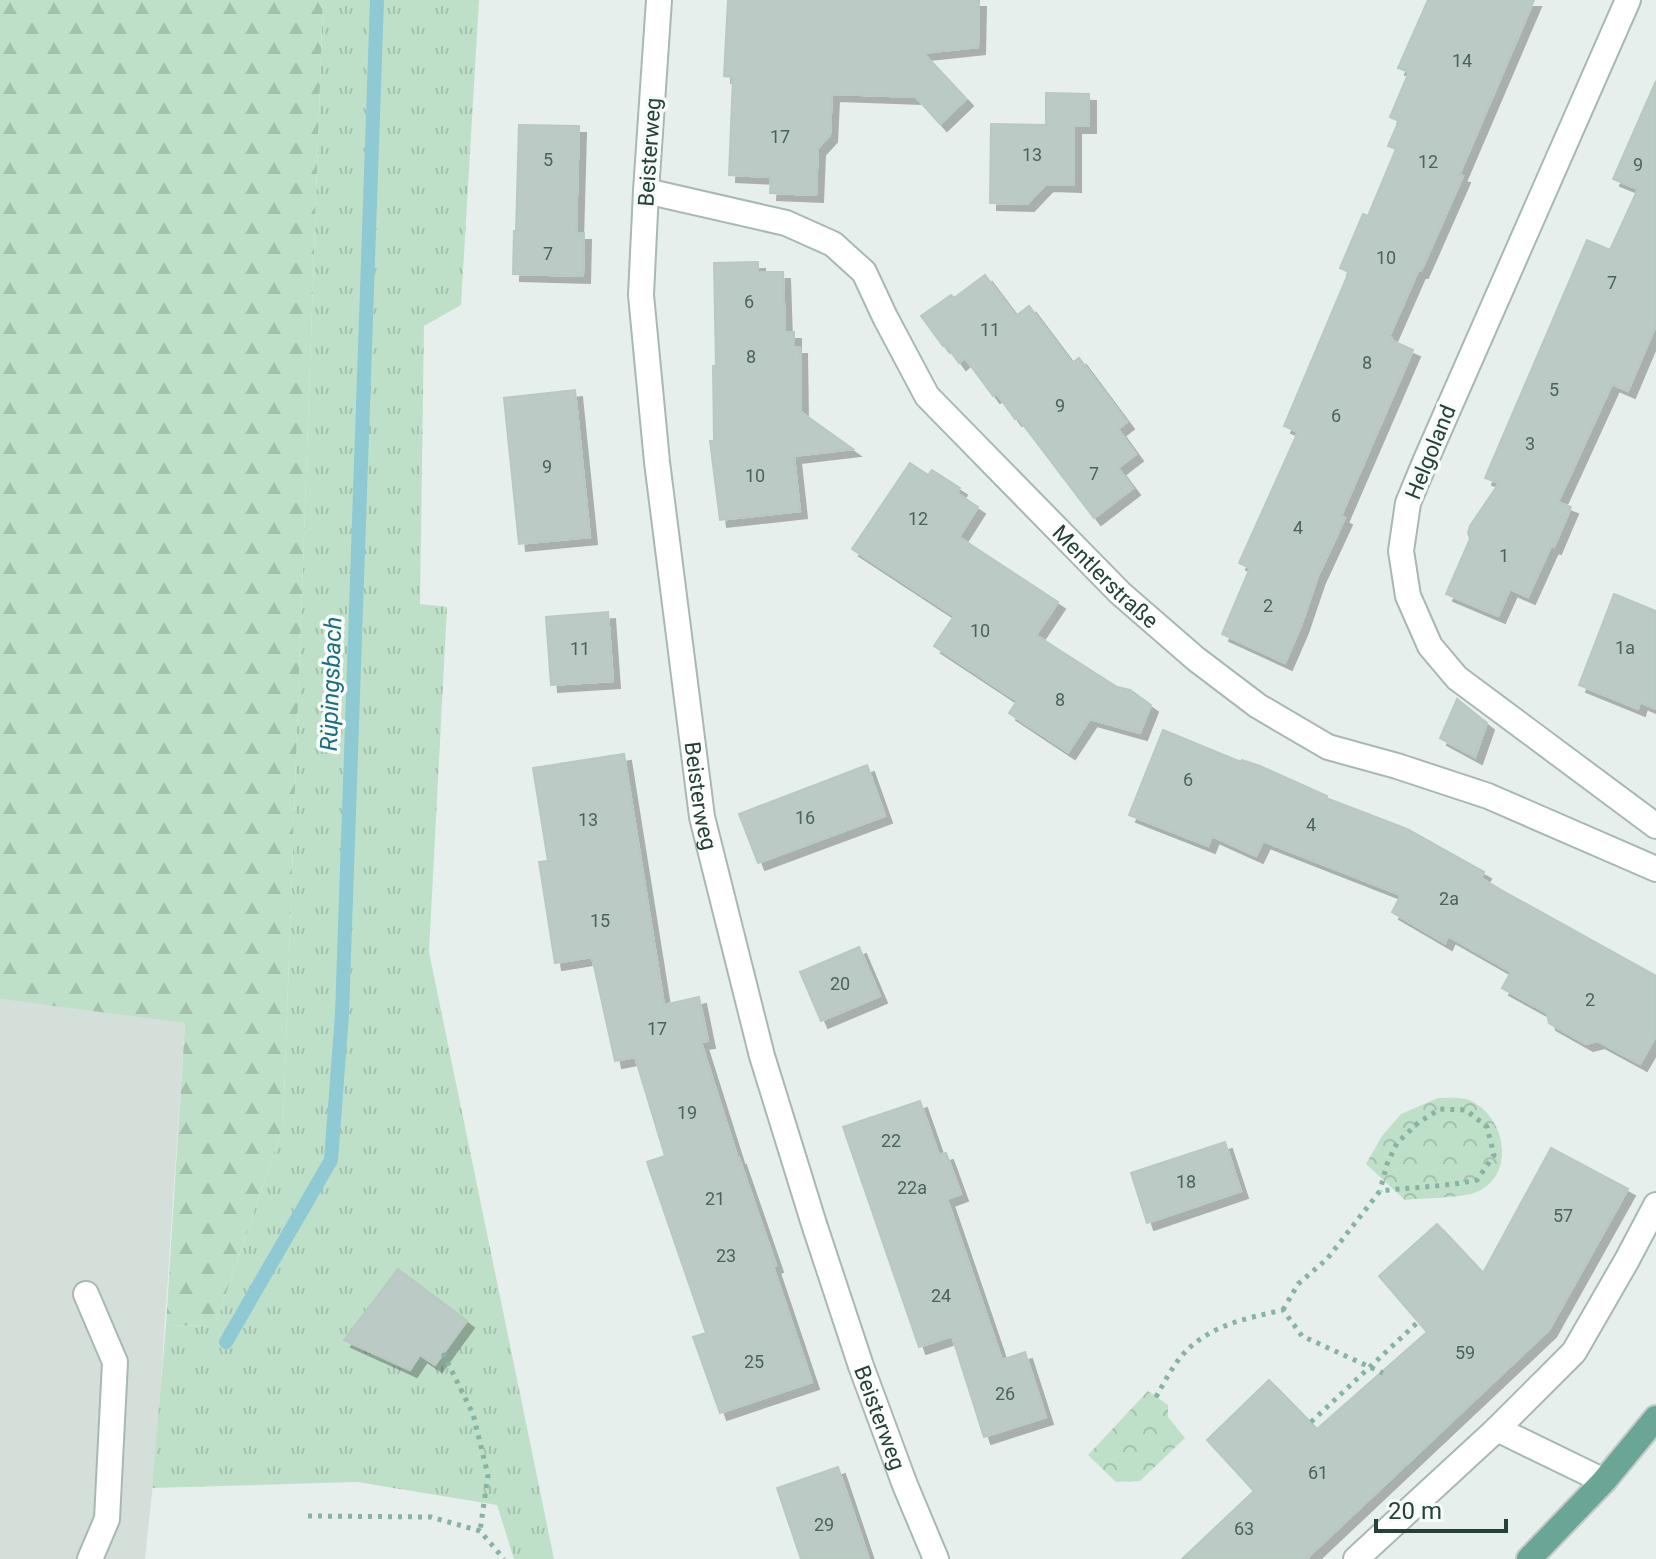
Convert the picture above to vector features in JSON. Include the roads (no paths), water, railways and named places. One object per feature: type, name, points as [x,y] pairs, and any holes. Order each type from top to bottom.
[{"type":"main road","points":[[1529,1559],[1604,1481],[1656,1418]]},
{"type":"street","name":"Beisterweg","points":[[659,0],[641,295],[657,462],[702,817],[762,1056],[814,1224],[861,1366],[936,1559]]},
{"type":"street","name":"Helgoland","points":[[1628,0],[1408,503],[1401,551],[1408,596],[1430,646],[1457,678],[1656,826]]},
{"type":"street","name":"Mentlerstraße","points":[[646,191],[786,223],[833,244],[864,272],[927,396],[1120,593],[1196,659],[1258,706],[1328,747],[1488,796],[1656,869]]},
{"type":"street","points":[[1356,1559],[1497,1429],[1574,1352],[1656,1205]]},
{"type":"street","points":[[86,1294],[115,1362],[107,1519],[90,1559]]},
{"type":"street","points":[[1497,1429],[1604,1481]]},
{"type":"waterway","name":"Rüpingsbach","points":[[226,1342],[331,1160],[342,1014],[377,0]]}]
